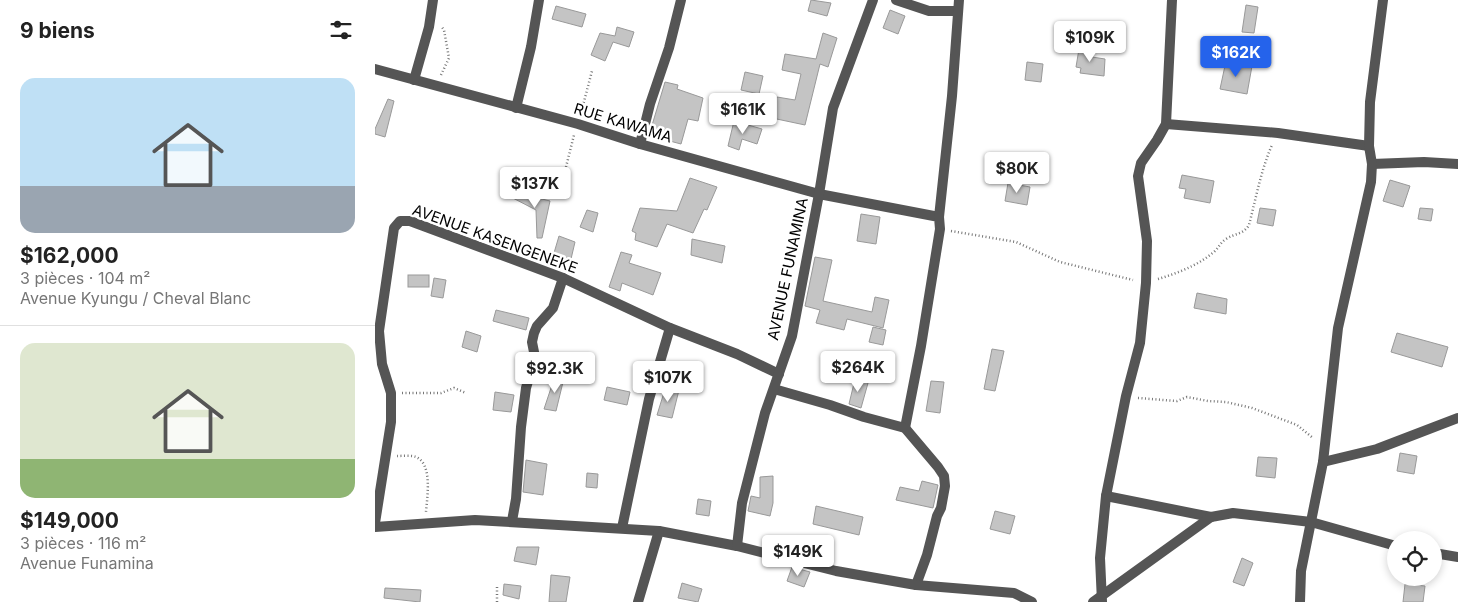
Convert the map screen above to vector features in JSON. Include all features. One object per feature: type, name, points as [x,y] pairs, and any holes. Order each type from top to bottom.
[{"type":"street","points":[[414,80],[429,27],[433,0]]},
{"type":"street","points":[[516,108],[531,47],[539,0]]},
{"type":"street","points":[[640,144],[648,112],[669,48],[681,0]]},
{"type":"street","name":"AVENUE FUNAMINA","points":[[737,546],[742,503],[765,412],[792,336],[833,108],[873,0]]},
{"type":"street","points":[[896,0],[929,11],[957,11]]},
{"type":"street","points":[[905,428],[921,346],[940,229],[939,217],[952,96],[959,0]]},
{"type":"street","points":[[1102,598],[1100,558],[1106,496],[1126,396],[1140,342],[1146,283],[1147,241],[1138,176],[1141,163],[1166,124],[1172,0]]},
{"type":"street","points":[[1301,602],[1301,571],[1323,462],[1323,447],[1338,328],[1371,182],[1373,164],[1369,146],[1370,102],[1383,0]]},
{"type":"street","name":"RUE KAWAMA","points":[[375,69],[578,124],[640,144],[819,194],[939,217]]},
{"type":"street","points":[[1166,124],[1278,134],[1369,146]]},
{"type":"street","points":[[1373,164],[1424,162],[1458,164]]},
{"type":"street","name":"AVENUE KASENGENEKE","points":[[375,525],[391,422],[391,393],[382,364],[379,331],[394,228],[401,221],[410,221],[563,278],[670,328],[737,354],[779,374]]},
{"type":"street","points":[[512,521],[526,388],[535,357],[532,342],[537,326],[553,308],[563,278]]},
{"type":"street","points":[[622,528],[649,399],[670,328]]},
{"type":"street","points":[[773,389],[905,428],[944,476],[945,486],[941,508],[937,516],[927,556],[916,585]]},
{"type":"street","points":[[1323,462],[1377,449],[1458,418]]},
{"type":"street","points":[[1106,496],[1211,517],[1233,513],[1311,522],[1387,543]]},
{"type":"street","points":[[1093,602],[1102,598],[1211,517]]},
{"type":"street","points":[[375,525],[475,520],[659,531],[737,546],[836,571],[916,585],[1015,593],[1032,602]]},
{"type":"street","points":[[639,602],[659,531]]},
{"type":"street","points":[[1442,555],[1458,557]]},
{"type":"path","points":[[437,86],[449,58],[444,30],[440,24]]},
{"type":"path","points":[[391,393],[441,393],[454,388],[466,394]]},
{"type":"path","points":[[1126,396],[1177,401],[1187,397],[1226,402],[1252,408],[1297,425],[1323,447]]},
{"type":"path","points":[[386,452],[396,456],[415,456],[422,461],[429,485],[425,524]]},
{"type":"path","points":[[497,587],[497,602]]},
{"type":"building","points":[[811,0],[831,3],[827,16],[808,11]]},
{"type":"building","points":[[1246,5],[1258,7],[1254,33],[1242,32]]},
{"type":"building","points":[[556,6],[586,14],[582,27],[552,19]]},
{"type":"building","points":[[890,10],[905,16],[898,34],[883,28]]},
{"type":"building","points":[[617,27],[634,32],[629,47],[613,42],[605,61],[591,55],[600,33],[615,36]]},
{"type":"building","points":[[823,33],[837,38],[828,67],[820,64],[805,125],[772,118],[777,97],[795,100],[801,74],[782,70],[785,54],[816,59]]},
{"type":"building","points":[[1079,49],[1093,51],[1092,57],[1105,59],[1104,76],[1080,73],[1081,68],[1076,67]]},
{"type":"building","points":[[1226,61],[1252,66],[1247,94],[1220,89]]},
{"type":"building","points":[[1027,62],[1043,64],[1041,82],[1025,80]]},
{"type":"building","points":[[745,72],[763,76],[759,94],[741,90]]},
{"type":"building","points":[[665,82],[678,85],[677,89],[703,98],[698,121],[688,119],[681,144],[666,140],[667,137],[650,132]]},
{"type":"building","points":[[388,99],[394,101],[385,137],[375,134],[375,129]]},
{"type":"building","points":[[734,121],[762,129],[757,144],[742,139],[739,150],[728,146]]},
{"type":"building","points":[[1182,175],[1214,181],[1210,203],[1184,198],[1186,189],[1179,188]]},
{"type":"building","points":[[690,178],[717,187],[707,210],[704,209],[693,233],[667,224],[657,247],[635,240],[636,233],[632,231],[640,208],[677,211]]},
{"type":"building","points":[[1390,180],[1410,186],[1403,207],[1383,201]]},
{"type":"building","points":[[1008,183],[1030,187],[1027,205],[1005,201]]},
{"type":"building","points":[[510,191],[550,201],[542,238],[537,238],[536,210],[509,196]]},
{"type":"building","points":[[1260,208],[1276,210],[1273,226],[1257,223]]},
{"type":"building","points":[[1420,208],[1433,209],[1431,221],[1418,219]]},
{"type":"building","points":[[587,210],[598,213],[593,232],[580,227]]},
{"type":"building","points":[[861,214],[880,217],[876,244],[857,241]]},
{"type":"building","points":[[559,236],[575,242],[571,259],[554,253]]},
{"type":"building","points":[[692,239],[725,246],[722,263],[691,255]]},
{"type":"building","points":[[621,252],[632,255],[629,263],[661,273],[653,295],[622,283],[620,291],[609,287]]},
{"type":"building","points":[[815,257],[832,260],[823,301],[872,312],[875,297],[889,300],[883,328],[847,319],[844,330],[816,323],[820,310],[805,306]]},
{"type":"building","points":[[408,275],[429,275],[429,287],[408,287]]},
{"type":"building","points":[[434,278],[446,280],[443,298],[431,296]]},
{"type":"building","points":[[1197,293],[1227,299],[1226,314],[1194,308]]},
{"type":"building","points":[[496,310],[529,318],[526,330],[493,321]]},
{"type":"building","points":[[873,327],[886,330],[883,345],[869,342]]},
{"type":"building","points":[[466,331],[481,336],[477,352],[462,347]]},
{"type":"building","points":[[1397,333],[1448,347],[1442,367],[1391,352]]},
{"type":"building","points":[[992,349],[1004,351],[995,391],[984,389]]},
{"type":"building","points":[[555,376],[564,378],[556,411],[544,409]]},
{"type":"building","points":[[855,379],[868,383],[861,408],[849,404]]},
{"type":"building","points":[[931,381],[944,382],[940,413],[926,411]]},
{"type":"building","points":[[666,386],[679,390],[672,418],[657,415]]},
{"type":"building","points":[[607,387],[630,392],[627,405],[604,400]]},
{"type":"building","points":[[495,392],[514,395],[511,412],[493,410]]},
{"type":"building","points":[[1400,453],[1417,456],[1414,474],[1397,471]]},
{"type":"building","points":[[1258,457],[1277,458],[1275,478],[1256,476]]},
{"type":"building","points":[[526,460],[547,464],[543,495],[523,492]]},
{"type":"building","points":[[587,473],[598,474],[597,488],[586,487]]},
{"type":"building","points":[[773,476],[773,503],[770,516],[748,511],[751,496],[760,498],[760,477]]},
{"type":"building","points":[[922,481],[938,485],[933,508],[896,500],[900,487],[919,491]]},
{"type":"building","points":[[698,499],[711,501],[709,516],[696,514]]},
{"type":"building","points":[[816,506],[863,517],[859,535],[813,524]]},
{"type":"building","points":[[995,511],[1015,516],[1010,534],[990,529]]},
{"type":"building","points":[[517,547],[539,547],[536,565],[514,561]]},
{"type":"building","points":[[1242,558],[1253,563],[1244,586],[1233,582]]},
{"type":"building","points":[[792,567],[810,572],[804,587],[787,581]]},
{"type":"building","points":[[551,575],[570,577],[566,602],[549,602]]},
{"type":"building","points":[[682,583],[702,589],[698,602],[678,598]]},
{"type":"building","points":[[504,584],[521,586],[519,599],[503,595]]},
{"type":"building","points":[[1405,586],[1425,586],[1423,602],[1403,602]]},
{"type":"building","points":[[385,588],[421,590],[420,602],[384,598]]}]
